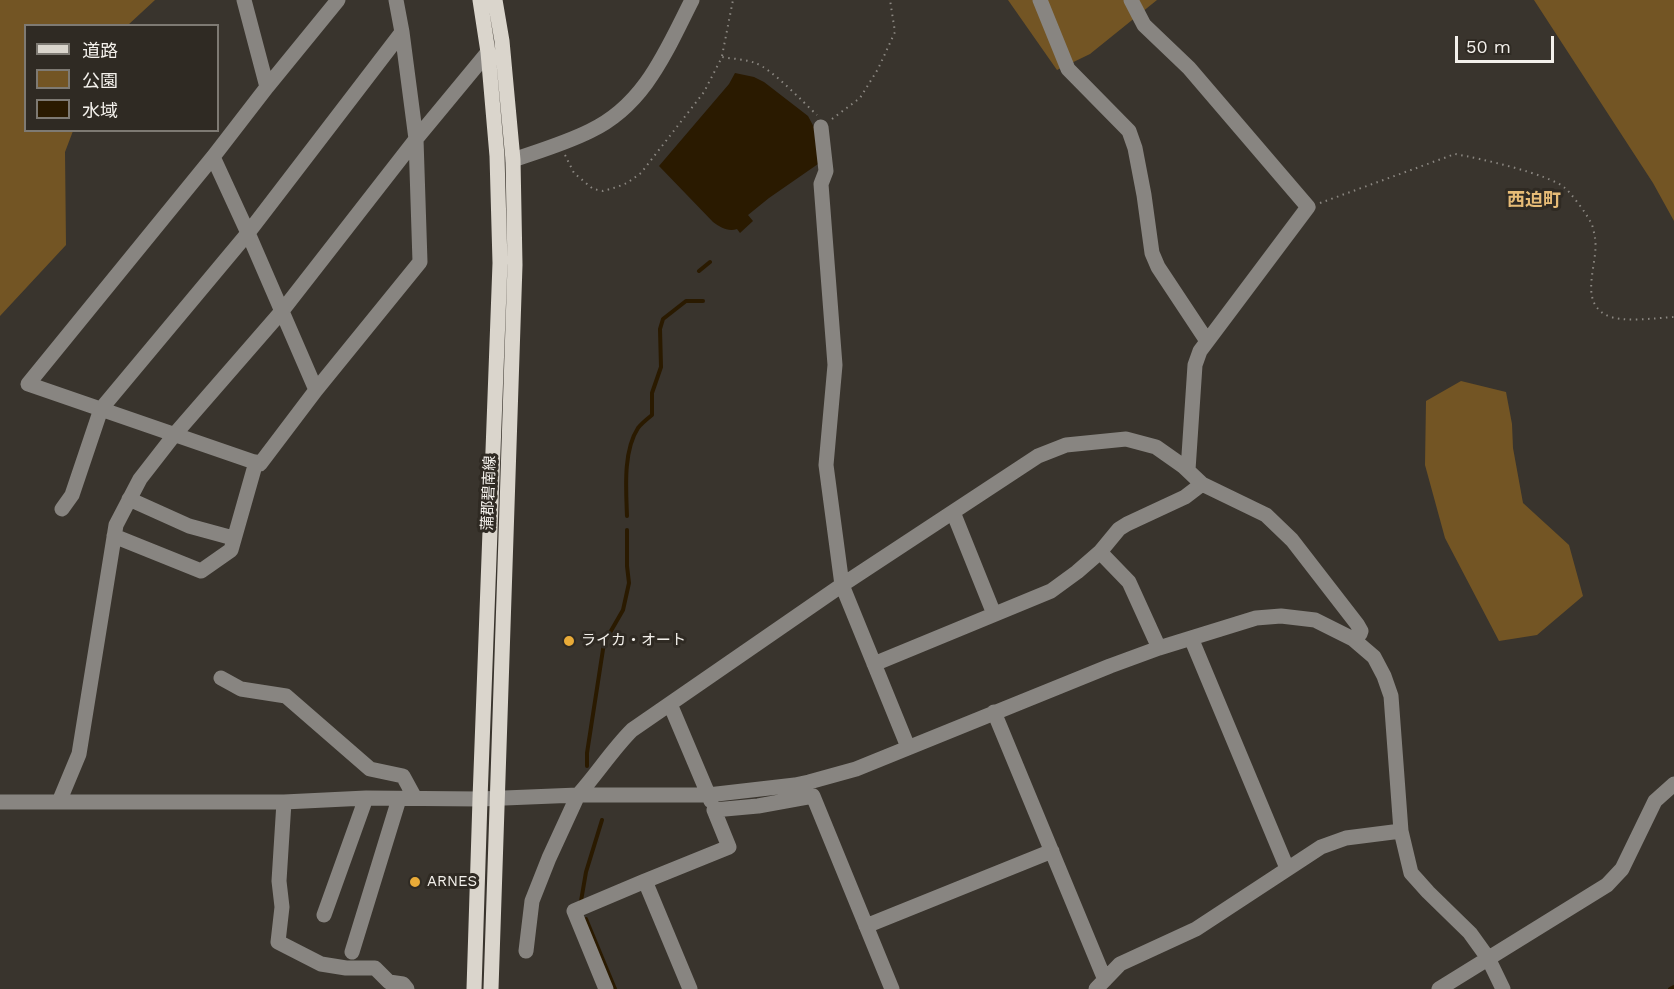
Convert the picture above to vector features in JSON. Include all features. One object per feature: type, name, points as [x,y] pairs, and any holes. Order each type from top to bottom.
[{"type":"main road","name":"蒲郡碧南線","points":[[474,989],[500,263],[497,156],[488,52],[480,0]]},
{"type":"main road","name":"蒲郡碧南線","points":[[491,989],[515,266],[513,160],[502,41],[495,0]]},
{"type":"street","points":[[244,0],[267,87]]},
{"type":"street","points":[[338,0],[28,384],[260,464],[316,390],[420,262],[417,139],[396,0]]},
{"type":"street","points":[[513,160],[560,145],[593,130],[621,112],[643,90],[663,58],[692,0]]},
{"type":"street","points":[[1040,0],[1068,69],[1129,131],[1135,148],[1144,195],[1152,253],[1158,267],[1207,341]]},
{"type":"street","points":[[1131,0],[1144,25],[1189,68],[1308,207],[1200,351],[1195,365],[1188,470]]},
{"type":"street","points":[[62,509],[72,495],[101,409],[249,233],[402,32]]},
{"type":"street","points":[[59,802],[79,754],[116,525],[140,479],[175,434],[282,311],[488,52]]},
{"type":"street","points":[[821,127],[826,171],[821,184],[836,365],[826,465],[842,585],[908,747]]},
{"type":"street","points":[[213,157],[249,233],[316,390]]},
{"type":"street","points":[[526,951],[532,901],[549,858],[578,795],[618,743],[632,730],[842,585],[1038,456],[1066,445],[1126,439],[1156,447],[1188,470],[1202,484],[1266,515],[1292,540],[1357,624],[1361,631],[1353,639]]},
{"type":"street","points":[[114,536],[201,571],[231,550],[256,462]]},
{"type":"street","points":[[874,664],[1051,591],[1100,552],[1119,529],[1185,497],[1202,484]]},
{"type":"street","points":[[129,499],[189,526],[233,538]]},
{"type":"street","points":[[953,512],[994,614]]},
{"type":"street","points":[[1100,552],[1129,582],[1159,648]]},
{"type":"street","points":[[0,802],[285,802],[366,798],[480,799],[578,795],[708,795],[795,785],[856,769],[1159,648],[1256,618],[1281,616],[1316,620],[1353,639],[1374,657],[1384,676],[1391,696],[1401,831],[1411,873],[1470,933],[1488,958],[1503,989]]},
{"type":"street","points":[[1191,638],[1287,868]]},
{"type":"street","points":[[221,678],[241,689],[286,696],[370,769],[403,776],[407,798],[352,952]]},
{"type":"street","points":[[606,989],[574,911],[729,847],[670,704]]},
{"type":"street","points":[[994,712],[1052,851],[1100,984],[1120,964],[1196,929],[1321,847],[1346,838],[1401,831]]},
{"type":"street","points":[[1439,989],[1607,885],[1622,869],[1655,801],[1674,784]]},
{"type":"street","points":[[714,810],[758,806],[813,796],[892,989]]},
{"type":"street","points":[[324,915],[366,798]]},
{"type":"street","points":[[285,802],[279,881],[282,907],[278,942],[321,963],[346,968],[375,968],[389,982],[403,984],[407,989]]},
{"type":"street","points":[[866,926],[1052,851]]},
{"type":"street","points":[[645,881],[690,989]]},
{"type":"path","points":[[560,145],[574,173],[593,189],[603,191],[617,187],[641,173],[704,92],[722,57],[733,0]]},
{"type":"path","points":[[722,57],[760,65],[818,116],[821,127],[860,98],[878,69],[895,32],[890,0]]},
{"type":"path","points":[[1308,207],[1455,154],[1478,158],[1543,177],[1566,188],[1591,222],[1595,241],[1590,296],[1594,304],[1606,315],[1629,320],[1674,317]]},
{"type":"green space","points":[[0,0],[155,0],[129,24],[24,24],[24,132],[73,132],[65,152],[66,245],[0,316]]},
{"type":"green space","points":[[1008,0],[1157,0],[1090,54],[1057,70]]},
{"type":"green space","points":[[1534,0],[1674,0],[1674,221],[1653,183]]},
{"type":"green space","points":[[1461,381],[1506,392],[1523,503],[1569,545],[1583,596],[1537,635],[1499,641],[1445,538],[1425,465],[1426,401]]},
{"type":"water","points":[[735,73],[754,77],[764,82],[808,116],[816,131],[818,164],[748,215],[753,221],[740,233],[737,229],[727,229],[713,222],[659,166],[729,84]]},
{"type":"waterway","points":[[699,271],[710,262]]},
{"type":"waterway","points":[[627,516],[626,482],[630,448],[638,428],[652,415],[652,393],[661,367],[660,329],[663,319],[686,301],[703,301]]},
{"type":"waterway","points":[[587,766],[604,643],[623,610],[629,583],[627,530]]},
{"type":"waterway","points":[[581,901],[586,872],[602,820]]},
{"type":"waterway","points":[[586,919],[615,989]]},
{"type":"waterway","points":[[1670,989],[1674,987]]},
{"type":"place","name":"ライカ・オート","points":[[569,641]]},
{"type":"place","name":"ARNES","points":[[415,882]]},
{"type":"district","name":"西迫町","points":[[1534,201]]}]
